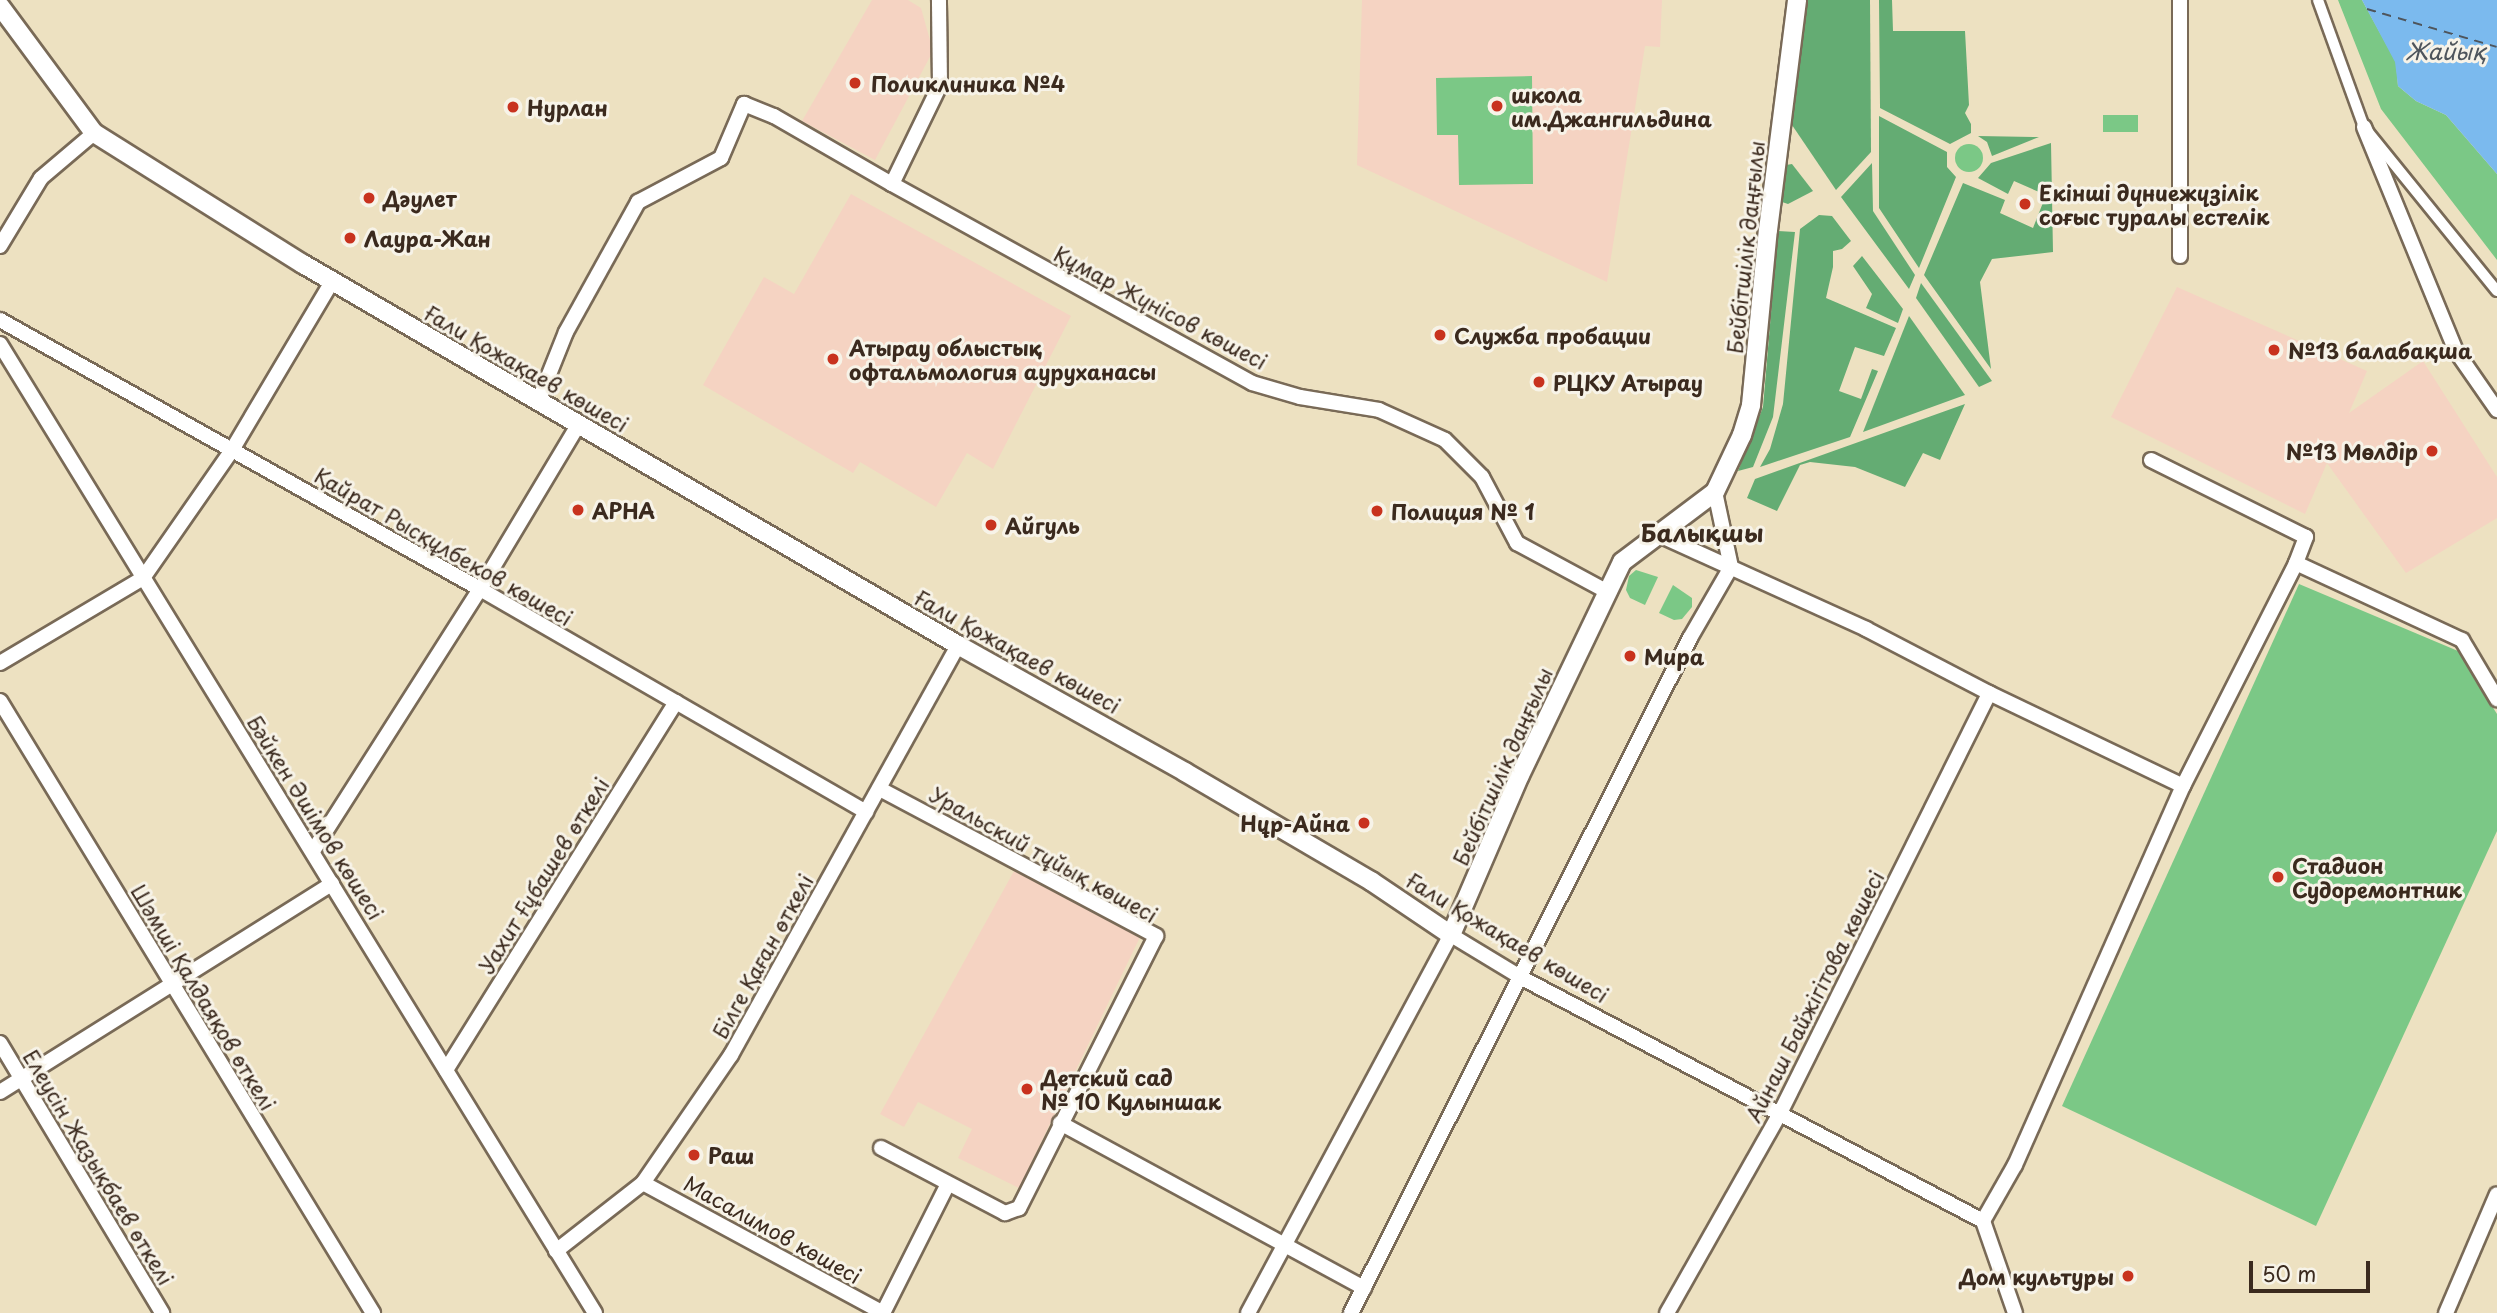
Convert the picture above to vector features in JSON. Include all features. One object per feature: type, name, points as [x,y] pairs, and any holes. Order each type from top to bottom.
[{"type":"street","points":[[892,184],[940,85],[939,0]]},
{"type":"street","name":"Бейбітшілік даңғылы","points":[[1248,1313],[1282,1245],[1451,936],[1520,775],[1622,562],[1715,492],[1742,435],[1751,405],[1768,230],[1797,0]]},
{"type":"street","points":[[2180,0],[2180,256]]},
{"type":"street","points":[[2318,0],[2364,127],[2456,351],[2497,410]]},
{"type":"street","name":"Ғали Қожақаев көшесі","points":[[0,6],[94,133],[333,280],[538,402],[1371,881],[1451,936],[1522,978],[1983,1222]]},
{"type":"street","name":"Құмар Жүнісов көшесі","points":[[538,402],[566,332],[638,202],[721,158],[744,104],[774,116],[1252,383],[1300,397],[1379,410],[1445,440],[1482,477],[1517,543],[1608,592]]},
{"type":"street","points":[[2364,127],[2497,291]]},
{"type":"street","points":[[0,246],[41,178],[94,133]]},
{"type":"street","points":[[0,663],[143,578],[232,450],[333,280]]},
{"type":"street","name":"Қайрат Рысқұлбеков көшесі","points":[[0,320],[480,589],[866,812]]},
{"type":"street","name":"Бәйкен Әшімов көшесі","points":[[0,344],[595,1313]]},
{"type":"street","points":[[313,851],[480,589],[578,425]]},
{"type":"street","points":[[2015,1313],[1983,1222],[2015,1165],[2183,786],[2296,563],[2306,537],[2151,460]]},
{"type":"street","points":[[1351,1313],[1522,978],[1690,638],[1731,567],[1715,492]]},
{"type":"street","points":[[1657,534],[1866,629],[1989,693],[2183,786]]},
{"type":"street","points":[[2296,563],[2462,640],[2497,699]]},
{"type":"street","name":"Білге Қаған өткелі","points":[[556,1251],[643,1183],[731,1055],[958,645]]},
{"type":"street","name":"Айнаш Байжігітова көшесі","points":[[1667,1313],[1779,1115],[1989,693]]},
{"type":"street","name":"Шәмші Қалдаяқов өткелі","points":[[0,701],[170,984],[373,1313]]},
{"type":"street","name":"Уахит Ғұбашев өткелі","points":[[446,1070],[676,702]]},
{"type":"street","name":"Уральский тұйық көшесі","points":[[880,789],[1156,936],[1019,1208],[1005,1213],[881,1148]]},
{"type":"street","points":[[0,1092],[332,884]]},
{"type":"street","name":"Елеусін Жазықбаев өткелі","points":[[0,1043],[162,1313]]},
{"type":"street","points":[[1060,1123],[1364,1288]]},
{"type":"street","name":"Масалимов көшесі","points":[[643,1183],[883,1313]]},
{"type":"street","points":[[883,1313],[948,1184]]},
{"type":"street","points":[[2446,1313],[2497,1194]]},
{"type":"shaded area","points":[[872,0],[908,0],[921,8],[933,51],[875,160],[802,121]]},
{"type":"shaded area","name":"школа им.Джангильдина","points":[[1362,0],[1662,0],[1660,47],[1645,46],[1607,282],[1357,165]]},
{"type":"shaded area","points":[[851,194],[1071,316],[993,469],[967,453],[936,507],[860,462],[853,473],[703,385],[764,277],[794,294]]},
{"type":"shaded area","points":[[2177,287],[2367,371],[2349,413],[2423,361],[2497,477],[2497,518],[2406,573],[2327,463],[2305,514],[2111,417]]},
{"type":"shaded area","points":[[1014,871],[1142,933],[1019,1188],[958,1158],[972,1129],[918,1102],[904,1127],[880,1114]]},
{"type":"green space","points":[[1806,0],[1870,0],[1871,152],[1836,190],[1792,125]]},
{"type":"green space","points":[[1879,0],[1892,0],[1893,31],[1965,31],[1969,105],[1965,113],[1971,124],[1971,133],[1950,144],[1880,108]]},
{"type":"green space","points":[[2338,0],[2362,0],[2396,62],[2398,86],[2416,101],[2446,115],[2497,174],[2497,260],[2381,109]]},
{"type":"green space","points":[[1532,76],[1533,184],[1459,185],[1458,135],[1437,135],[1436,78]]},
{"type":"green space","points":[[2103,115],[2138,115],[2138,132],[2103,132]]},
{"type":"green space","points":[[1879,116],[1947,152],[1947,167],[1956,177],[1919,268],[1879,208]]},
{"type":"green space","points":[[1978,136],[2039,137],[1992,156],[1987,142]]},
{"type":"green space","points":[[2051,143],[2053,252],[1992,259],[1980,282],[1991,369],[1924,275],[1963,183],[2005,200],[2000,213],[2033,228],[2046,195],[2014,181],[2008,194],[1978,178],[1991,163]]},
{"type":"green space","points":[[1969,144],[1979,148],[1983,158],[1979,168],[1969,172],[1959,168],[1955,158],[1959,148]]},
{"type":"green space","points":[[1872,163],[1873,211],[1915,275],[1909,289],[1841,197]]},
{"type":"green space","points":[[1792,164],[1813,191],[1788,204],[1782,202],[1786,165]]},
{"type":"green space","points":[[1819,215],[1832,216],[1851,241],[1842,249],[1833,251],[1833,267],[1826,298],[1896,328],[1884,356],[1855,347],[1839,391],[1861,399],[1872,369],[1878,371],[1850,437],[1760,467],[1770,449],[1783,404],[1800,229]]},
{"type":"green space","points":[[1778,231],[1795,232],[1773,417],[1753,467],[1738,471],[1763,407]]},
{"type":"green space","points":[[1862,256],[1903,309],[1898,323],[1866,308],[1872,294],[1853,266]]},
{"type":"green space","points":[[1921,283],[1992,381],[1979,387],[1916,298]]},
{"type":"green space","points":[[1909,316],[1965,395],[1863,432]]},
{"type":"green space","points":[[1965,404],[1940,460],[1923,453],[1905,487],[1855,467],[1810,462],[1800,465],[1777,511],[1747,498],[1755,479]]},
{"type":"green space","points":[[1636,570],[1658,577],[1645,605],[1630,598],[1626,590],[1629,576]]},
{"type":"green space","name":"Стадион Судоремонтник","points":[[2299,584],[2458,651],[2497,714],[2497,831],[2316,1226],[2062,1106]]},
{"type":"green space","points":[[1673,585],[1692,598],[1692,607],[1682,619],[1674,620],[1659,613]]},
{"type":"water","name":"Жайық","points":[[2362,0],[2497,0],[2497,174],[2446,115],[2416,101],[2398,86],[2395,62]]},
{"type":"ferry route","points":[[2367,9],[2497,47]]},
{"type":"place","name":"Поликлиника №4","points":[[855,83]]},
{"type":"place","name":"школа им.Джангильдина","points":[[1497,106]]},
{"type":"place","name":"Нурлан","points":[[513,107]]},
{"type":"place","name":"Дәулет","points":[[369,198]]},
{"type":"place","name":"Екінші дүниежүзілік соғыс туралы естелік","points":[[2025,204]]},
{"type":"place","name":"Лаура-Жан","points":[[350,238]]},
{"type":"place","name":"Служба пробации","points":[[1440,335]]},
{"type":"place","name":"№13 балабақша","points":[[2274,350]]},
{"type":"place","name":"Атырау облыстық офтальмология ауруханасы","points":[[833,359]]},
{"type":"place","name":"РЦКУ Атырау","points":[[1539,382]]},
{"type":"place","name":"№13 Мөлдiр","points":[[2432,451]]},
{"type":"place","name":"АРНА","points":[[578,510]]},
{"type":"place","name":"Полиция № 1","points":[[1377,511]]},
{"type":"place","name":"Айгуль","points":[[991,525]]},
{"type":"place","name":"Мира","points":[[1630,656]]},
{"type":"place","name":"Нұр-Айна","points":[[1364,823]]},
{"type":"place","name":"Стадион Судоремонтник","points":[[2278,877]]},
{"type":"place","name":"Детский сад № 10 Кулыншак","points":[[1027,1089]]},
{"type":"place","name":"Раш","points":[[694,1155]]},
{"type":"place","name":"Дом культуры","points":[[2128,1276]]},
{"type":"district","name":"Балықшы","points":[[1702,533]]}]
